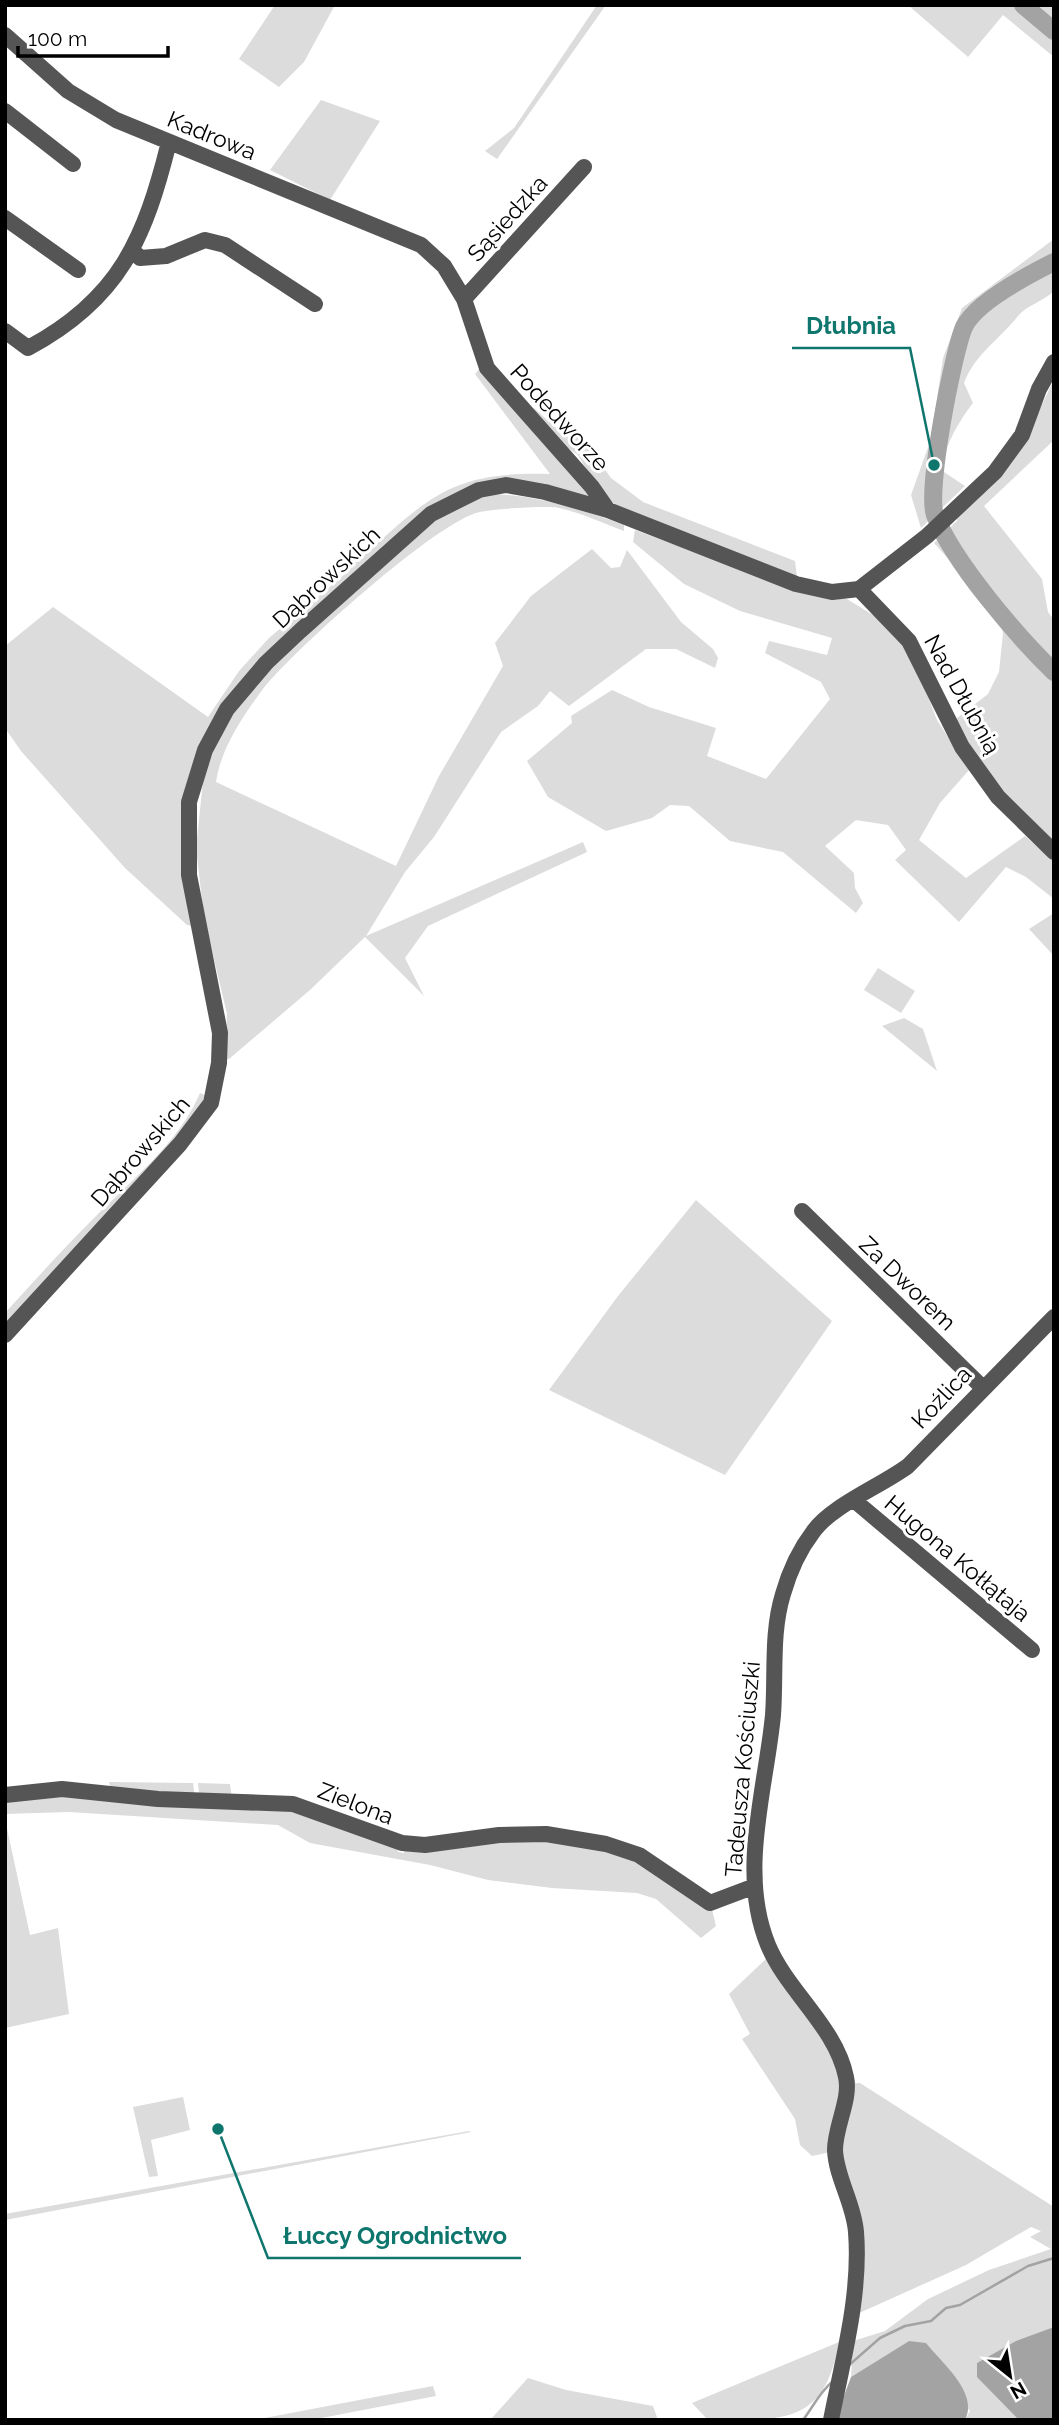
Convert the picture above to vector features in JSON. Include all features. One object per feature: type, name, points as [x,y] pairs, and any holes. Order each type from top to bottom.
[{"type":"street","name":"Kadrowa","points":[[5,35],[88,106],[421,245]]},
{"type":"street","points":[[5,111],[73,164]]},
{"type":"street","points":[[5,331],[28,348],[82,312],[114,281],[133,251],[154,201],[169,142]]},
{"type":"street","name":"Sąsiedzka","points":[[464,299],[584,167]]},
{"type":"street","points":[[5,218],[79,270]]},
{"type":"street","points":[[133,251],[141,258],[166,256],[205,240],[225,244],[315,304]]},
{"type":"street","name":"Podedworze","points":[[421,245],[444,266],[464,299],[487,368],[592,487],[608,510]]},
{"type":"street","points":[[859,589],[927,536],[995,472],[1012,451],[1054,362]]},
{"type":"street","name":"Dąbrowskich","points":[[5,1335],[187,1136],[211,1102],[219,1063],[219,1033],[189,876],[189,802],[205,750],[227,709],[266,663],[408,532],[454,500],[479,490],[506,485],[545,492],[608,510],[796,584],[832,593],[859,589]]},
{"type":"street","name":"Nad Dłubnią","points":[[859,589],[909,641],[962,747],[998,797],[1054,852]]},
{"type":"street","name":"Za Dworem","points":[[802,1211],[982,1387]]},
{"type":"street","name":"Koźlica","points":[[855,1501],[908,1466],[982,1387],[1054,1317]]},
{"type":"street","name":"Hugona Kołłątaja","points":[[855,1501],[1032,1650]]},
{"type":"street","name":"Tadeusza Kościuszki","points":[[831,2420],[850,2323],[857,2255],[856,2228],[835,2150],[847,2078],[833,2047],[768,1945],[755,1886],[757,1836],[773,1714],[776,1628],[783,1594],[814,1530],[855,1501]]},
{"type":"street","name":"Zielona","points":[[5,1795],[62,1789],[158,1799],[293,1804],[402,1843],[428,1845],[499,1835],[546,1834],[606,1844],[639,1855],[710,1903],[755,1886]]},
{"type":"shaded area","points":[[275,5],[335,5],[304,62],[279,87],[239,59]]},
{"type":"shaded area","points":[[597,5],[606,5],[497,159],[485,151],[514,128]]},
{"type":"shaded area","points":[[908,5],[1052,5],[1054,57],[1003,15],[968,57]]},
{"type":"shaded area","points":[[321,100],[380,121],[330,200],[270,170]]},
{"type":"shaded area","points":[[1054,239],[1054,291],[1022,312],[981,355],[964,383],[973,403],[948,445],[944,472],[965,486],[921,528],[911,495],[931,439],[943,358],[962,308]]},
{"type":"shaded area","points":[[479,369],[573,472],[590,498],[477,485],[261,662],[192,779],[193,926],[187,925],[125,868],[21,751],[5,728],[5,646],[53,607],[208,717],[239,671],[269,638],[345,574],[346,566],[358,561],[424,505],[443,492],[488,477],[550,474],[475,374]]},
{"type":"shaded area","points":[[1054,379],[1054,440],[984,506],[1042,579],[1048,612],[1054,620],[1054,841],[1008,800],[952,722],[988,694],[999,672],[1003,633],[999,615],[934,543],[957,521],[957,515],[1034,422]]},
{"type":"shaded area","points":[[534,408],[565,436],[575,428],[611,478],[643,502],[795,561],[797,577],[627,512],[613,503],[589,474],[578,455],[565,446],[532,410]]},
{"type":"shaded area","points":[[492,494],[543,500],[624,525],[624,531],[553,507],[486,511],[460,520],[432,538],[367,590],[279,671],[255,699],[234,733],[216,782],[396,866],[439,776],[503,666],[495,643],[531,596],[592,549],[611,568],[620,567],[627,550],[681,622],[713,649],[718,658],[715,668],[676,649],[646,649],[569,706],[550,691],[538,706],[501,732],[434,837],[405,872],[366,936],[583,842],[587,852],[428,926],[405,958],[424,996],[365,937],[310,990],[229,1059],[225,1058],[227,1014],[204,917],[196,848],[203,781],[213,748],[234,710],[272,664],[418,532],[462,503]]},
{"type":"shaded area","points":[[635,530],[802,592],[847,599],[881,620],[911,652],[937,720],[969,770],[940,803],[919,840],[966,878],[1025,836],[1054,862],[1054,899],[1026,877],[1006,867],[959,922],[895,860],[906,850],[888,825],[856,820],[825,846],[854,873],[855,888],[863,903],[856,913],[783,852],[730,841],[689,806],[670,805],[652,818],[606,831],[548,797],[527,761],[572,723],[571,716],[612,690],[649,707],[716,728],[707,756],[766,779],[830,699],[821,682],[765,653],[769,641],[827,655],[832,638],[740,611],[684,584],[633,542]]},
{"type":"shaded area","points":[[1054,913],[1054,956],[1029,929]]},
{"type":"shaded area","points":[[878,968],[915,991],[901,1013],[864,990]]},
{"type":"shaded area","points":[[904,1018],[923,1029],[937,1071],[882,1026]]},
{"type":"shaded area","points":[[200,1093],[205,1095],[199,1112],[5,1326],[5,1313],[73,1239],[168,1143],[191,1111]]},
{"type":"shaded area","points":[[696,1200],[832,1321],[725,1475],[549,1390],[618,1296]]},
{"type":"shaded area","points":[[109,1782],[193,1783],[195,1798],[111,1790]]},
{"type":"shaded area","points":[[198,1783],[230,1784],[232,1799],[199,1793]]},
{"type":"shaded area","points":[[43,1795],[278,1806],[396,1845],[398,1852],[404,1853],[405,1846],[537,1838],[626,1853],[711,1905],[716,1926],[701,1938],[656,1899],[637,1893],[552,1888],[488,1880],[430,1865],[310,1843],[278,1825],[69,1812],[5,1814],[5,1801]]},
{"type":"shaded area","points":[[5,1819],[30,1935],[58,1928],[69,2014],[5,2028]]},
{"type":"shaded area","points":[[767,1958],[829,2050],[842,2083],[831,2152],[812,2156],[800,2145],[795,2119],[742,2039],[750,2034],[729,1994]]},
{"type":"shaded area","points":[[849,2083],[860,2083],[1054,2207],[1054,2420],[965,2420],[970,2411],[909,2341],[851,2377],[853,2341],[885,2331],[928,2299],[989,2270],[1051,2249],[1030,2237],[1041,2231],[1031,2227],[966,2265],[857,2314],[840,2147]]},
{"type":"shaded area","points":[[183,2097],[190,2130],[151,2140],[158,2176],[149,2177],[133,2107]]},
{"type":"shaded area","points":[[471,2132],[5,2220],[5,2214]]},
{"type":"shaded area","points":[[1054,2327],[1054,2420],[1019,2420],[977,2377],[977,2363],[1016,2341]]},
{"type":"shaded area","points":[[909,2341],[926,2343],[957,2379],[967,2399],[965,2420],[835,2420],[851,2377]]},
{"type":"shaded area","points":[[839,2342],[823,2389],[811,2403],[797,2412],[759,2419],[708,2420],[692,2403]]},
{"type":"shaded area","points":[[528,2378],[566,2390],[653,2406],[658,2420],[490,2420]]},
{"type":"shaded area","points":[[433,2386],[436,2396],[311,2420],[254,2420]]},
{"type":"waterway","points":[[1023,5],[1054,31]]},
{"type":"waterway","points":[[1054,262],[991,299],[964,327],[942,422],[933,501],[935,515],[944,534],[971,576],[1005,619],[1054,672]]},
{"type":"waterway","points":[[848,2366],[880,2338],[905,2326],[931,2321],[946,2308],[960,2305],[1028,2266],[1054,2258]]},
{"type":"waterway","points":[[803,2420],[832,2382]]},
{"type":"place","name":"Dłubnia","points":[[934,465]]},
{"type":"place","name":"Łuccy Ogrodnictwo","points":[[218,2129]]}]
